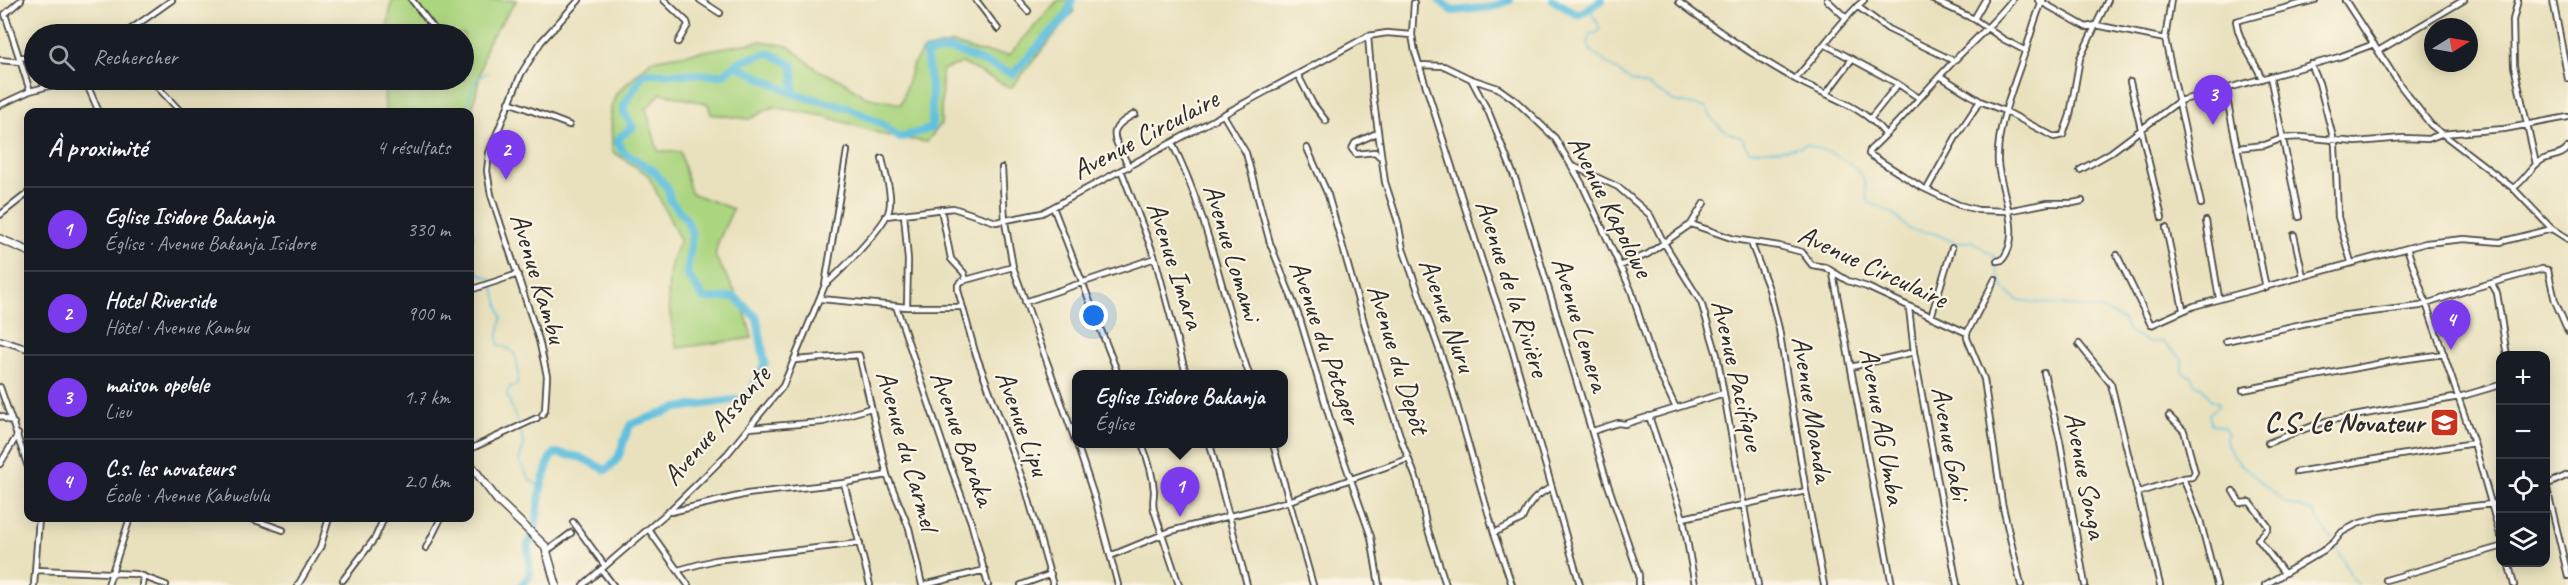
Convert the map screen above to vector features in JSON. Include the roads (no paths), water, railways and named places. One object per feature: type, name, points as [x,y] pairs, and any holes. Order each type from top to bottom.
[{"type":"street","points":[[21,0],[5,13],[24,70]]},
{"type":"street","points":[[138,24],[172,0]]},
{"type":"street","points":[[412,0],[430,24]]},
{"type":"street","name":"Avenue Kambu","points":[[542,415],[545,410],[547,376],[539,340],[491,195],[487,171],[489,153],[530,56],[579,0]]},
{"type":"street","points":[[664,0],[687,22],[688,25],[678,42]]},
{"type":"street","points":[[700,0],[720,14]]},
{"type":"street","points":[[976,0],[998,29]]},
{"type":"street","points":[[1018,0],[1028,11]]},
{"type":"street","points":[[1827,0],[1845,17]]},
{"type":"street","points":[[1795,79],[1826,45],[1845,17],[1864,0]]},
{"type":"street","points":[[1933,0],[1974,19],[2026,51]]},
{"type":"street","points":[[1974,19],[1985,0]]},
{"type":"street","points":[[2012,0],[1989,29],[1954,61],[1869,154],[1927,189],[1959,205],[1984,211],[2007,211],[2048,203],[2073,204],[2082,201]]},
{"type":"street","points":[[1940,76],[1980,101],[2055,137],[2063,135],[2068,123],[2080,58],[2108,0]]},
{"type":"street","points":[[2171,0],[2165,39],[2201,204]]},
{"type":"street","points":[[2262,79],[2254,60],[2243,48],[2236,21],[2315,0]]},
{"type":"street","points":[[2345,0],[2421,114],[2441,134],[2513,188],[2552,228],[2567,237]]},
{"type":"street","points":[[2378,51],[2464,0]]},
{"type":"street","points":[[2518,0],[2512,20],[2513,54],[2536,164]]},
{"type":"street","points":[[2553,0],[2568,79]]},
{"type":"street","points":[[1997,261],[2004,259],[2010,246],[2011,234],[1998,162],[2000,134],[2041,1],[2086,27],[2096,25],[2165,39]]},
{"type":"street","points":[[1679,2],[1717,30],[1795,79],[1870,119],[1885,134]]},
{"type":"street","name":"Avenue de la Rivière","points":[[1414,3],[1412,35],[1419,65],[1508,335],[1542,446],[1550,488],[1580,585]]},
{"type":"street","points":[[1857,6],[1888,29],[1954,61]]},
{"type":"street","name":"Avenue Circulaire","points":[[886,216],[953,208],[996,222],[1035,215],[1224,116],[1368,36],[1387,33],[1412,35]]},
{"type":"street","points":[[1368,36],[1377,133],[1355,143],[1352,149],[1356,154],[1375,152],[1380,157]]},
{"type":"street","points":[[2080,170],[2110,153],[2179,102],[2374,44]]},
{"type":"street","points":[[1826,45],[1919,98]]},
{"type":"street","points":[[1826,94],[1852,59]]},
{"type":"street","points":[[0,60],[24,60]]},
{"type":"street","points":[[2311,64],[2319,83],[2334,140],[2338,217],[2351,262]]},
{"type":"street","name":"Avenue Kapolowe","points":[[1419,65],[1444,66],[1471,79],[1498,88],[1516,100],[1555,138],[1573,166],[1631,290],[1653,360],[1676,408]]},
{"type":"street","points":[[1298,75],[1313,104],[1326,121]]},
{"type":"street","points":[[2270,76],[2299,217]]},
{"type":"street","name":"Avenue Lemera","points":[[1471,79],[1487,108],[1508,158],[1593,430],[1607,482],[1639,575],[1639,585]]},
{"type":"street","points":[[2130,82],[2162,218]]},
{"type":"street","points":[[1870,119],[1898,84]]},
{"type":"street","points":[[2225,89],[2266,288]]},
{"type":"street","points":[[0,105],[34,90]]},
{"type":"street","points":[[90,90],[97,108]]},
{"type":"street","points":[[160,90],[177,108]]},
{"type":"street","points":[[1927,189],[1980,101]]},
{"type":"street","points":[[509,102],[569,125]]},
{"type":"street","points":[[1128,167],[1114,136],[1114,129],[1121,121],[1135,114]]},
{"type":"street","name":"Avenue du Potager","points":[[1224,116],[1246,153],[1270,243],[1307,340],[1332,426],[1371,537],[1380,585]]},
{"type":"street","points":[[2237,148],[2265,146],[2283,138],[2310,136],[2356,142],[2403,138],[2428,139],[2441,134],[2504,129],[2568,117]]},
{"type":"street","name":"Avenue Nuru","points":[[1377,133],[1380,157],[1403,249],[1448,374],[1494,533],[1512,585]]},
{"type":"street","name":"Avenue Lomami","points":[[1172,143],[1199,205],[1223,294],[1247,370]]},
{"type":"street","name":"Avenue du Depôt","points":[[1307,148],[1328,195],[1368,336],[1418,483],[1426,524],[1446,585]]},
{"type":"street","points":[[2513,188],[2522,183],[2536,164],[2547,157],[2562,154],[2568,148]]},
{"type":"street","name":"Avenue Assante","points":[[583,585],[649,530],[728,453],[783,386],[825,285],[847,151]]},
{"type":"street","points":[[825,285],[847,264],[886,216],[890,202],[882,158]]},
{"type":"street","name":"Avenue Pacifique","points":[[1573,166],[1598,177],[1630,196],[1650,215],[1695,289],[1704,309],[1718,355],[1758,585]]},
{"type":"street","points":[[1002,168],[1005,222],[1013,267],[1072,429]]},
{"type":"street","name":"Avenue Imara","points":[[1121,170],[1155,258],[1185,370]]},
{"type":"street","points":[[0,215],[24,196]]},
{"type":"street","points":[[1620,266],[1665,243],[1691,224],[1704,203]]},
{"type":"street","points":[[1053,207],[1116,370]]},
{"type":"street","points":[[941,209],[951,259],[964,273],[966,280],[1013,267]]},
{"type":"street","points":[[904,214],[908,260],[907,307]]},
{"type":"street","points":[[2206,221],[2219,298]]},
{"type":"street","name":"Avenue Circulaire","points":[[1691,224],[1751,243],[1779,246],[1802,252],[1808,262],[1826,267],[1833,274],[1868,287],[1967,333]]},
{"type":"street","points":[[2166,228],[2183,309]]},
{"type":"street","points":[[2117,255],[2152,325],[2183,309],[2219,298],[2266,288],[2351,262],[2407,248],[2453,239],[2500,242],[2552,228]]},
{"type":"street","points":[[2294,235],[2303,276]]},
{"type":"street","points":[[0,239],[24,249]]},
{"type":"street","name":"Avenue Moanda","points":[[1751,243],[1769,289],[1779,329],[1824,585]]},
{"type":"street","points":[[1931,317],[1952,248]]},
{"type":"street","points":[[2407,248],[2459,397],[2496,518]]},
{"type":"street","points":[[1025,302],[1155,258]]},
{"type":"street","points":[[2226,341],[2338,316],[2428,304],[2536,271],[2548,270],[2555,301],[2568,331]]},
{"type":"street","points":[[474,289],[518,274]]},
{"type":"street","name":"Avenue AG Umba","points":[[1833,274],[1892,585]]},
{"type":"street","points":[[1995,279],[1967,333],[1968,343],[1984,380],[2002,503],[2020,585]]},
{"type":"street","name":"Avenue Lipu","points":[[966,280],[958,285],[961,306],[975,352],[1025,486],[1053,585]]},
{"type":"street","points":[[2493,284],[2497,293],[2505,351]]},
{"type":"street","points":[[821,299],[907,307],[961,306]]},
{"type":"street","name":"Avenue Baraka","points":[[896,306],[946,458],[971,522],[988,585]]},
{"type":"street","name":"Avenue Gabi","points":[[1909,308],[1914,352],[1957,585]]},
{"type":"street","points":[[0,340],[24,348]]},
{"type":"street","points":[[2079,344],[2111,384],[2160,585]]},
{"type":"street","points":[[1851,367],[1914,352]]},
{"type":"street","name":"Avenue du Carmel","points":[[795,360],[858,354],[887,475],[909,528],[923,585]]},
{"type":"street","points":[[2243,390],[2417,356],[2444,354]]},
{"type":"street","name":"Avenue Songa","points":[[2044,373],[2060,441],[2085,585]]},
{"type":"street","points":[[2268,443],[2326,421],[2459,397],[2496,386]]},
{"type":"street","points":[[0,387],[24,453]]},
{"type":"street","points":[[1593,430],[1618,423],[1625,424],[1724,393]]},
{"type":"street","points":[[749,428],[823,422],[872,408]]},
{"type":"street","points":[[0,416],[14,423]]},
{"type":"street","points":[[1649,416],[1683,518],[1695,585]]},
{"type":"street","points":[[2137,493],[2192,477],[2195,472],[2184,432],[2169,416]]},
{"type":"street","points":[[474,447],[537,418]]},
{"type":"street","points":[[0,464],[18,434]]},
{"type":"street","points":[[2296,472],[2474,443]]},
{"type":"street","points":[[1079,448],[1118,585]]},
{"type":"street","points":[[1143,448],[1152,474],[1154,495],[1152,501],[1179,585]]},
{"type":"street","points":[[1211,448],[1247,585]]},
{"type":"street","points":[[1274,448],[1313,585]]},
{"type":"street","points":[[1110,556],[1162,535],[1289,501],[1408,459]]},
{"type":"street","points":[[474,470],[493,496],[540,540],[547,551],[556,585]]},
{"type":"street","points":[[668,512],[747,494],[844,483],[887,475]]},
{"type":"street","points":[[2550,483],[2568,475]]},
{"type":"street","points":[[2183,478],[2200,520],[2217,585]]},
{"type":"street","points":[[844,483],[870,585]]},
{"type":"street","points":[[1494,533],[1522,519],[1528,505],[1536,496],[1550,488]]},
{"type":"street","points":[[1683,518],[1806,491]]},
{"type":"street","points":[[2233,491],[2241,502],[2250,502],[2268,526],[2268,529],[2258,539],[2284,573]]},
{"type":"street","points":[[2550,502],[2568,576]]},
{"type":"street","points":[[2265,585],[2324,550],[2345,530],[2381,517],[2496,504]]},
{"type":"street","points":[[34,585],[39,522]]},
{"type":"street","points":[[108,585],[129,522]]},
{"type":"street","points":[[260,522],[283,530]]},
{"type":"street","points":[[298,585],[320,548],[328,522]]},
{"type":"street","points":[[343,580],[375,538],[382,522]]},
{"type":"street","points":[[426,548],[439,522]]},
{"type":"street","points":[[573,522],[613,585]]},
{"type":"street","points":[[649,530],[688,585]]},
{"type":"street","points":[[547,551],[571,533]]},
{"type":"street","points":[[678,570],[715,560],[860,543]]},
{"type":"street","points":[[2386,580],[2496,549]]},
{"type":"street","points":[[2509,567],[2514,585]]},
{"type":"street","points":[[36,570],[143,576],[166,585]]},
{"type":"street","points":[[923,585],[985,570]]},
{"type":"street","points":[[1021,585],[1051,574]]},
{"type":"street","points":[[142,585],[143,576]]},
{"type":"waterway","points":[[522,585],[530,575],[528,545],[535,531],[541,487],[550,458],[555,453],[580,457],[606,470],[620,454],[631,424],[677,408],[747,398],[765,363],[757,318],[735,297],[704,299],[687,274],[692,235],[687,220],[670,200],[668,189],[654,171],[622,151],[618,142],[620,137],[633,127],[624,113],[624,106],[642,76],[647,73],[723,75],[740,61],[769,53],[793,65],[794,94],[849,108],[882,124],[900,138],[932,128],[932,94],[926,53],[951,49],[1013,74],[1067,15],[1072,0]]},
{"type":"waterway","points":[[1439,0],[1453,11],[1493,7],[1510,0]]},
{"type":"waterway","points":[[1553,0],[1578,15],[1602,0]]},
{"type":"waterway","points":[[1590,8],[1600,29],[1597,33],[1590,34],[1588,45],[1592,52],[1631,81],[1648,86],[1674,101],[1707,108],[1716,124],[1725,131],[1742,138],[1749,151],[1785,149],[1807,144],[1838,156],[1852,165],[1862,176],[1867,201],[1894,214],[1910,230],[1933,233],[1957,243],[1972,241],[1994,256],[1995,266],[2004,289],[2017,300],[2104,310],[2123,320],[2128,331],[2148,342],[2163,342],[2182,359],[2182,371],[2192,377],[2195,384],[2203,388],[2211,400],[2218,403],[2218,406],[2209,414],[2211,424],[2224,427],[2228,434],[2226,436],[2227,445],[2240,464],[2286,503],[2312,511],[2332,540]]},
{"type":"waterway","points":[[735,65],[794,94]]},
{"type":"waterway","points":[[474,85],[482,75],[488,73]]},
{"type":"waterway","points":[[467,108],[472,90]]},
{"type":"waterway","points":[[474,266],[480,274],[491,279],[502,318],[498,345],[511,350],[516,358],[517,383],[516,386],[510,386],[507,395],[518,424]]},
{"type":"waterway","points":[[520,428],[524,445],[519,461],[530,480],[541,487]]},
{"type":"waterway","points":[[2335,544],[2353,580],[2358,585]]},
{"type":"place","name":"maison opelele","points":[[2213,125]]},
{"type":"place","name":"Hotel Riverside","points":[[506,180]]},
{"type":"place","name":"C.s. les novateurs","points":[[2451,350]]},
{"type":"place","name":"C.S. Le Novateur","points":[[2445,422]]},
{"type":"place","name":"Eglise Isidore Bakanja","points":[[1180,517]]}]
